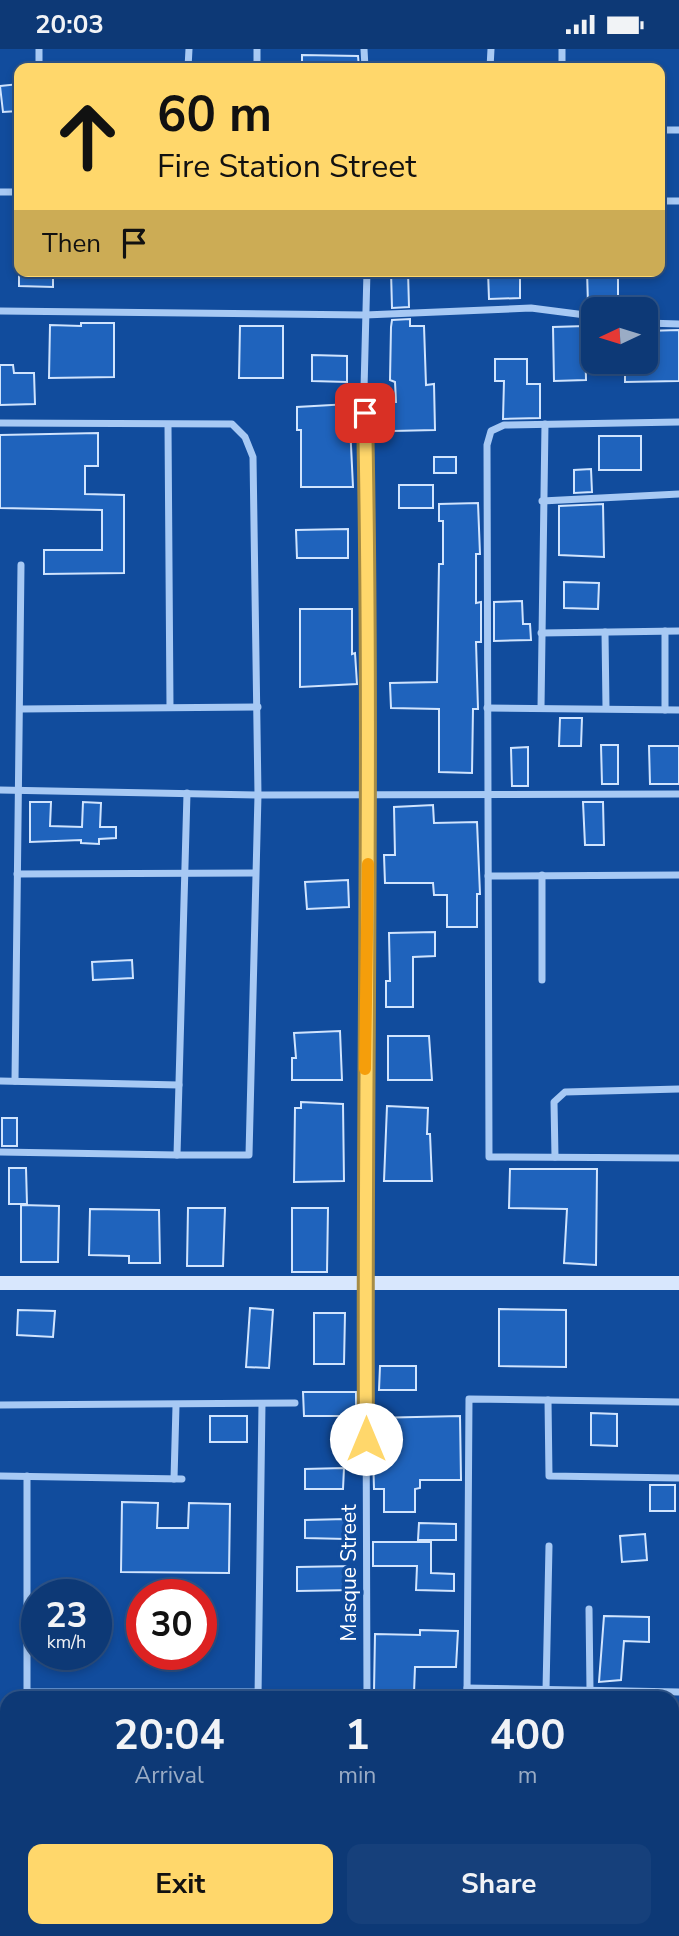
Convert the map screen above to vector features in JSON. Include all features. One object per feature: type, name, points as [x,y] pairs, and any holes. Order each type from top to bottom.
[{"type":"street","name":"Masque Street","points":[[367,277],[370,666],[366,1281],[367,1691]]},
{"type":"street","points":[[0,311],[365,315],[531,308],[581,314]]},
{"type":"street","points":[[658,323],[679,324]]},
{"type":"street","points":[[679,422],[504,425],[491,431],[487,445],[489,1157],[679,1158]]},
{"type":"street","points":[[0,423],[232,424],[245,437],[253,457],[258,707],[249,1155],[0,1152]]},
{"type":"street","points":[[541,708],[545,424]]},
{"type":"street","points":[[169,425],[170,707]]},
{"type":"street","points":[[542,501],[679,493]]},
{"type":"street","points":[[15,1081],[21,565]]},
{"type":"street","points":[[665,631],[665,710]]},
{"type":"street","points":[[541,633],[679,631]]},
{"type":"street","points":[[605,632],[606,708]]},
{"type":"street","points":[[21,709],[258,707]]},
{"type":"street","points":[[487,708],[679,710]]},
{"type":"street","points":[[0,790],[258,795],[679,794]]},
{"type":"street","points":[[177,1155],[187,793]]},
{"type":"street","points":[[17,874],[255,873]]},
{"type":"street","points":[[542,875],[542,980]]},
{"type":"street","points":[[488,876],[679,875]]},
{"type":"street","points":[[0,1081],[179,1085]]},
{"type":"street","points":[[555,1157],[554,1102],[565,1091],[679,1089]]},
{"type":"street","points":[[0,1283],[679,1283]]},
{"type":"street","points":[[634,1691],[467,1688],[469,1399],[679,1402]]},
{"type":"street","points":[[548,1400],[549,1476],[679,1478]]},
{"type":"street","points":[[258,1691],[262,1403]]},
{"type":"street","points":[[0,1405],[176,1406],[295,1403]]},
{"type":"street","points":[[0,1476],[178,1479],[176,1406]]},
{"type":"street","points":[[27,1476],[27,1691]]},
{"type":"street","points":[[546,1690],[549,1546]]},
{"type":"street","points":[[589,1609],[590,1690]]},
{"type":"building","points":[[302,55],[358,56],[359,63],[302,63]]},
{"type":"building","points":[[14,85],[14,111],[3,112],[0,86]]},
{"type":"building","points":[[19,277],[53,277],[53,287],[19,286]]},
{"type":"building","points":[[391,277],[408,277],[409,307],[392,308]]},
{"type":"building","points":[[488,277],[520,277],[520,298],[489,299]]},
{"type":"building","points":[[587,277],[618,277],[618,297],[588,297]]},
{"type":"building","points":[[410,319],[410,326],[424,326],[426,385],[434,384],[435,430],[392,431],[391,402],[396,402],[395,382],[390,380],[392,320]]},
{"type":"building","points":[[81,323],[114,323],[114,377],[49,378],[50,325],[81,326]]},
{"type":"building","points":[[240,326],[283,326],[283,378],[239,378]]},
{"type":"building","points":[[581,326],[581,375],[586,375],[586,380],[554,381],[553,327]]},
{"type":"building","points":[[679,330],[679,381],[625,382],[625,375],[658,375],[658,331]]},
{"type":"building","points":[[312,355],[347,356],[347,382],[312,381]]},
{"type":"building","points":[[495,359],[527,359],[527,384],[540,384],[540,418],[503,419],[504,381],[495,381]]},
{"type":"building","points":[[0,365],[13,365],[14,373],[34,373],[35,404],[0,405]]},
{"type":"building","points":[[349,404],[353,487],[301,487],[301,430],[297,430],[297,407]]},
{"type":"building","points":[[98,433],[98,466],[85,466],[85,494],[124,495],[124,573],[44,574],[44,550],[102,550],[102,510],[0,508],[0,435]]},
{"type":"building","points":[[599,436],[641,436],[641,470],[599,470]]},
{"type":"building","points":[[434,457],[456,457],[456,473],[434,473]]},
{"type":"building","points":[[591,469],[592,492],[574,493],[574,470]]},
{"type":"building","points":[[399,485],[433,485],[433,508],[399,508]]},
{"type":"building","points":[[478,503],[480,554],[476,554],[476,603],[481,602],[481,642],[476,642],[478,709],[473,709],[472,773],[439,772],[439,709],[391,708],[390,683],[437,682],[439,564],[443,564],[443,521],[439,521],[439,504]]},
{"type":"building","points":[[603,504],[604,557],[559,555],[559,506]]},
{"type":"building","points":[[348,529],[348,558],[297,558],[296,530]]},
{"type":"building","points":[[564,582],[599,583],[598,609],[564,608]]},
{"type":"building","points":[[522,601],[523,624],[530,624],[531,640],[494,641],[494,602]]},
{"type":"building","points":[[300,609],[352,609],[352,654],[355,653],[357,684],[300,687]]},
{"type":"building","points":[[560,718],[582,718],[581,746],[559,746]]},
{"type":"building","points":[[601,745],[618,745],[618,784],[602,784]]},
{"type":"building","points":[[649,746],[679,746],[679,784],[650,784]]},
{"type":"building","points":[[528,747],[528,786],[512,786],[511,748]]},
{"type":"building","points":[[30,802],[51,802],[50,826],[82,827],[83,802],[101,803],[100,827],[116,827],[116,838],[99,839],[99,844],[81,843],[81,840],[30,842]]},
{"type":"building","points":[[583,802],[603,802],[604,845],[585,845]]},
{"type":"building","points":[[433,805],[434,823],[477,822],[480,894],[477,894],[477,927],[447,927],[447,895],[434,895],[433,883],[385,883],[384,855],[395,855],[394,807]]},
{"type":"building","points":[[348,880],[349,907],[307,909],[305,882]]},
{"type":"building","points":[[435,932],[435,956],[413,957],[413,1007],[386,1007],[386,981],[390,981],[389,933]]},
{"type":"building","points":[[132,960],[133,978],[93,980],[92,962]]},
{"type":"building","points":[[340,1031],[342,1080],[292,1080],[292,1058],[296,1058],[294,1033]]},
{"type":"building","points":[[388,1036],[429,1036],[432,1080],[388,1080]]},
{"type":"building","points":[[301,1102],[343,1104],[344,1181],[294,1182],[295,1108],[301,1108]]},
{"type":"building","points":[[387,1106],[428,1108],[427,1134],[430,1134],[432,1181],[384,1181]]},
{"type":"building","points":[[2,1118],[17,1118],[17,1146],[2,1146]]},
{"type":"building","points":[[9,1168],[26,1168],[27,1204],[9,1204]]},
{"type":"building","points":[[510,1169],[597,1169],[596,1265],[564,1263],[567,1209],[509,1208]]},
{"type":"building","points":[[21,1205],[59,1206],[58,1262],[21,1262]]},
{"type":"building","points":[[188,1208],[225,1208],[223,1266],[187,1266]]},
{"type":"building","points":[[292,1208],[328,1208],[327,1272],[292,1272]]},
{"type":"building","points":[[90,1209],[159,1210],[160,1263],[129,1263],[129,1256],[89,1255]]},
{"type":"building","points":[[250,1308],[273,1310],[269,1368],[246,1367]]},
{"type":"building","points":[[499,1309],[566,1310],[566,1367],[499,1366]]},
{"type":"building","points":[[18,1310],[55,1311],[53,1337],[17,1335]]},
{"type":"building","points":[[314,1313],[345,1313],[344,1364],[314,1364]]},
{"type":"building","points":[[380,1366],[416,1366],[416,1390],[379,1390]]},
{"type":"building","points":[[303,1392],[356,1392],[356,1416],[304,1416]]},
{"type":"building","points":[[591,1413],[617,1414],[617,1446],[591,1445]]},
{"type":"building","points":[[210,1416],[247,1416],[247,1442],[210,1442]]},
{"type":"building","points":[[460,1416],[461,1480],[420,1480],[420,1488],[415,1489],[415,1512],[384,1512],[384,1489],[374,1489],[372,1418]]},
{"type":"building","points":[[344,1468],[343,1489],[305,1489],[305,1469]]},
{"type":"building","points":[[650,1485],[675,1485],[675,1511],[650,1511]]},
{"type":"building","points":[[122,1502],[158,1503],[157,1528],[188,1528],[189,1503],[230,1504],[229,1573],[121,1572]]},
{"type":"building","points":[[346,1519],[346,1539],[305,1538],[305,1520]]},
{"type":"building","points":[[419,1523],[456,1524],[456,1540],[418,1540]]},
{"type":"building","points":[[645,1534],[647,1560],[622,1562],[620,1536]]},
{"type":"building","points":[[373,1542],[431,1542],[431,1573],[454,1574],[454,1591],[416,1590],[417,1566],[373,1566]]},
{"type":"building","points":[[355,1566],[355,1590],[297,1591],[297,1567]]},
{"type":"building","points":[[604,1616],[649,1617],[649,1642],[624,1641],[621,1680],[599,1682]]},
{"type":"building","points":[[420,1630],[458,1631],[456,1667],[415,1667],[414,1691],[374,1691],[375,1634],[420,1635]]},
{"type":"slow traffic","points":[[365,1069],[368,864]]},
{"type":"route","points":[[365,413],[370,666],[365,1087],[366,1439]]}]
